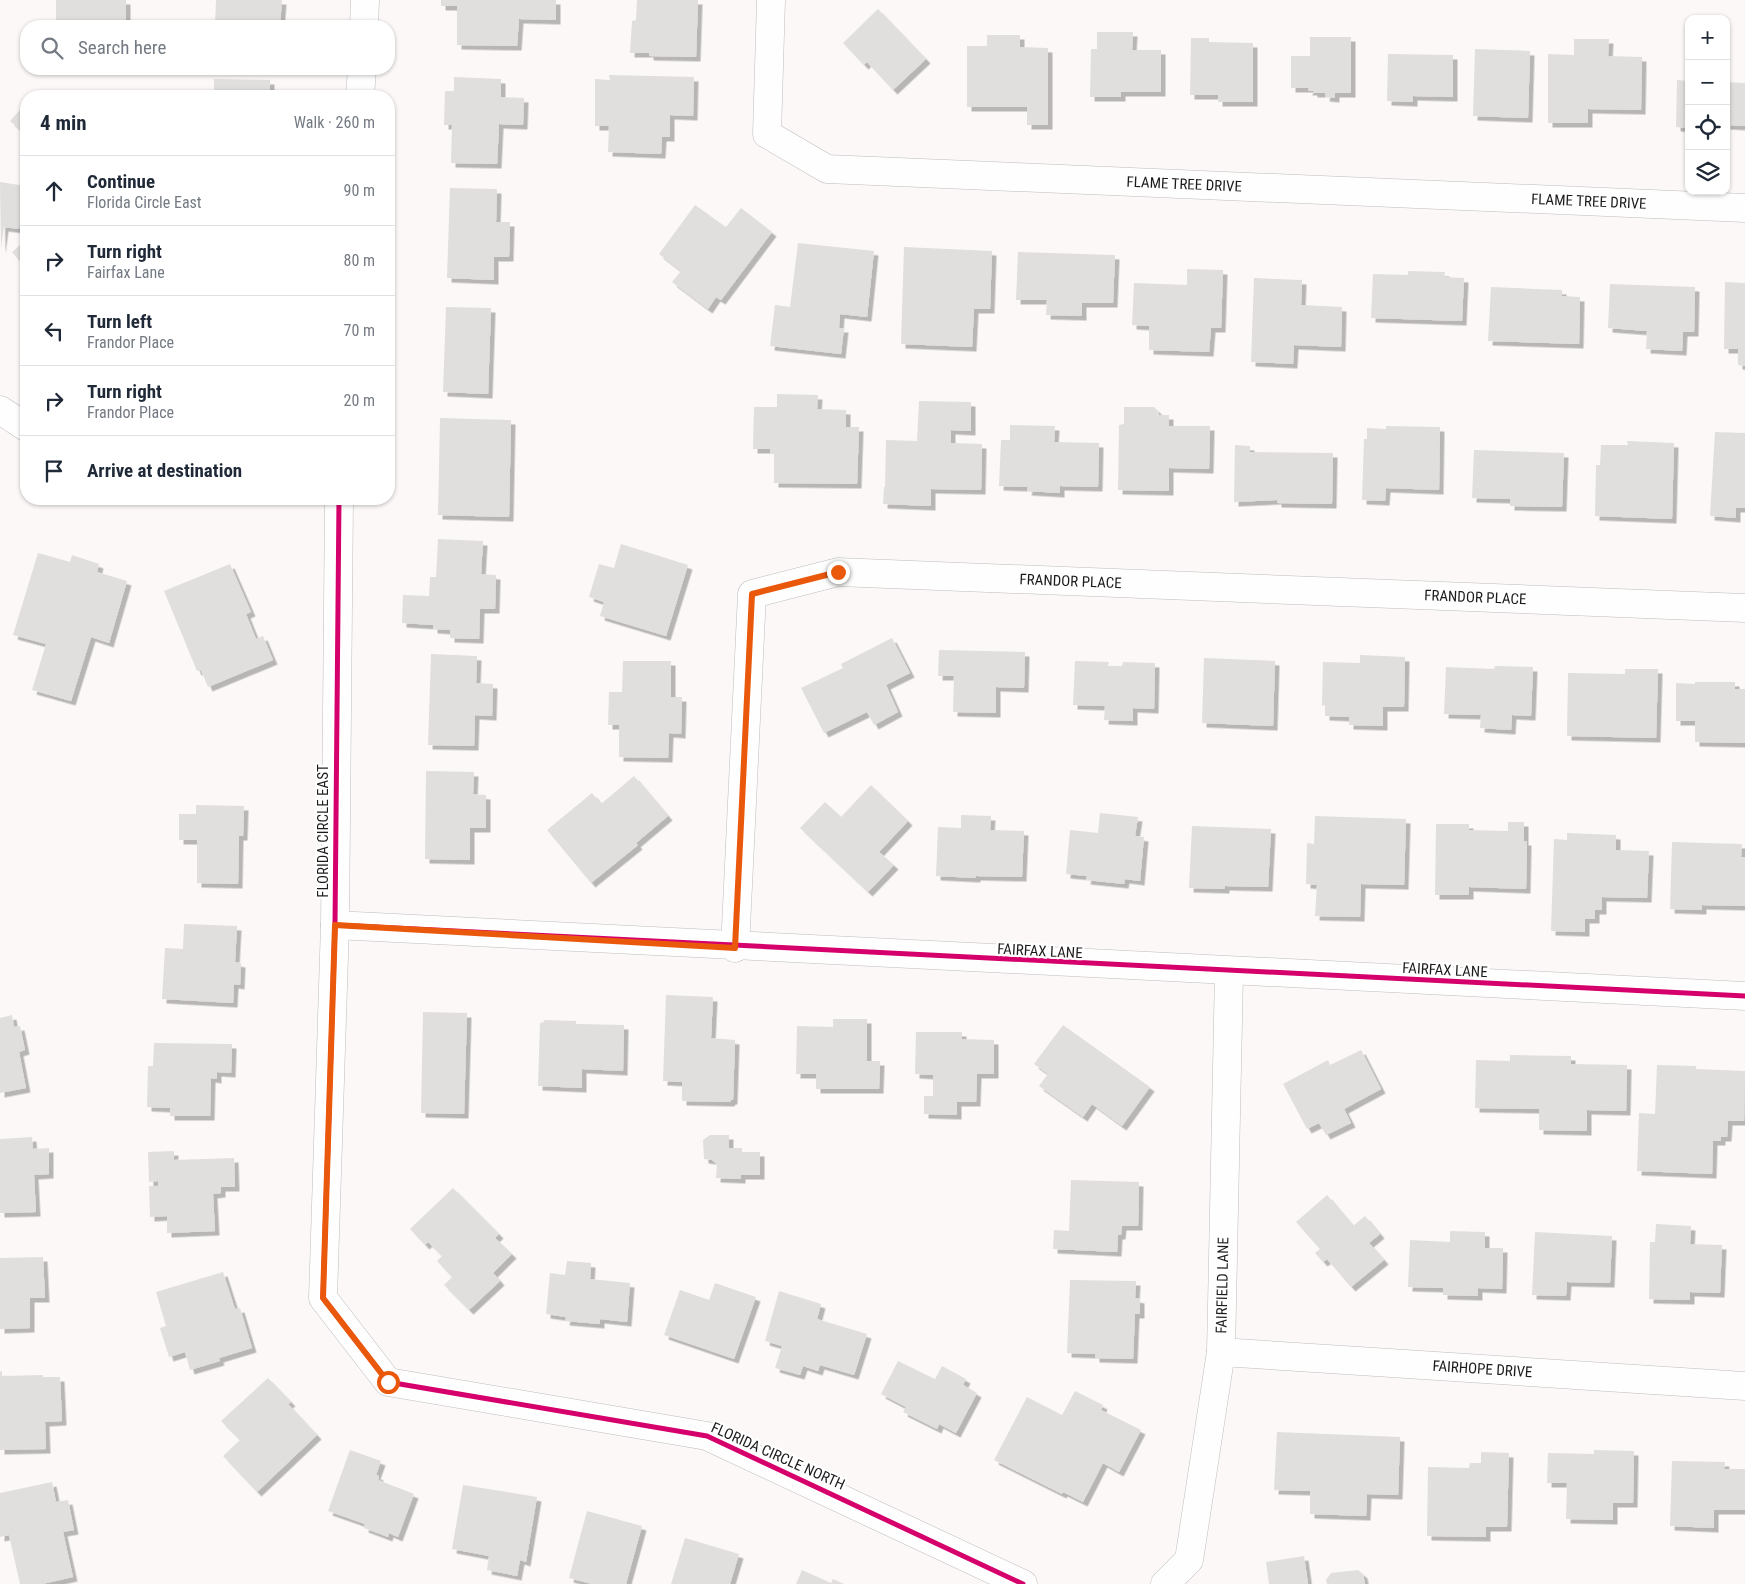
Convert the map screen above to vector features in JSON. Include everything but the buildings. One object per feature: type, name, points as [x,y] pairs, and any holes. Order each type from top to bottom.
[{"type":"street","points":[[364,20],[366,0]]},
{"type":"street","name":"FLAME TREE DRIVE","points":[[771,0],[767,134],[827,169],[1745,208]]},
{"type":"street","points":[[360,90],[362,75]]},
{"type":"street","points":[[0,410],[20,423]]},
{"type":"street","name":"FLORIDA CIRCLE EAST","points":[[338,505],[335,925],[323,1298],[388,1382]]},
{"type":"street","name":"FRANDOR PLACE","points":[[735,948],[752,594],[838,572],[1745,608]]},
{"type":"street","name":"FAIRFAX LANE","points":[[335,925],[1228,973],[1745,996]]},
{"type":"street","name":"FAIRFIELD LANE","points":[[1165,1584],[1189,1560],[1221,1352],[1228,973]]},
{"type":"street","name":"FAIRHOPE DRIVE","points":[[1221,1352],[1745,1386]]},
{"type":"street","name":"FLORIDA CIRCLE NORTH","points":[[388,1382],[708,1436],[1023,1584]]},
{"type":"cycle path","points":[[339,505],[335,925],[323,1298],[388,1382],[707,1436],[1023,1584]]},
{"type":"cycle path","points":[[335,925],[1040,963],[1745,996]]},
{"type":"route","points":[[388,1382],[323,1298],[335,925],[735,948],[752,594],[838,572]]}]
